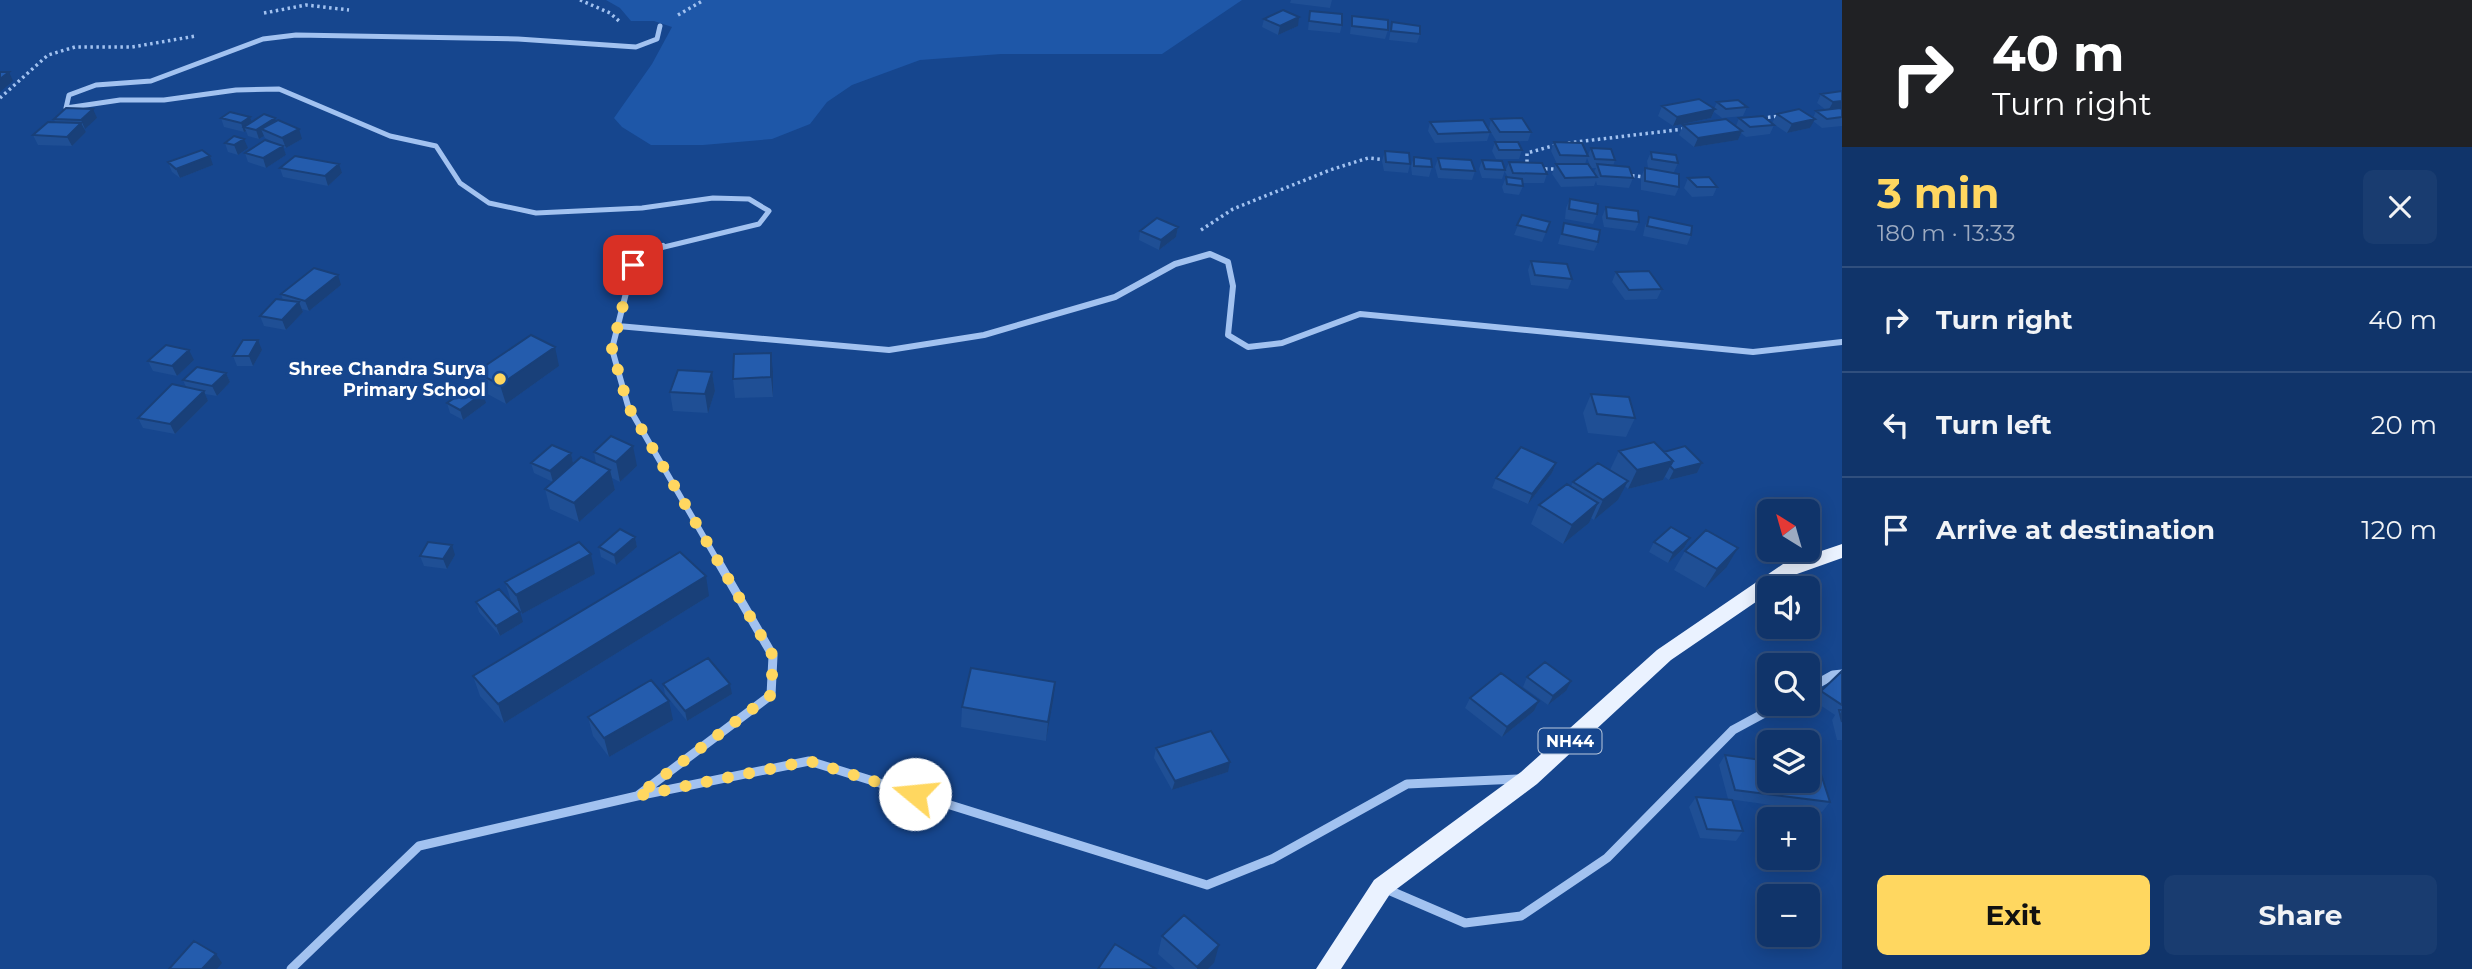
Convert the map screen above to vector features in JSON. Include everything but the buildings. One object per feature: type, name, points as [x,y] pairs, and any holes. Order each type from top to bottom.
[{"type":"main road","name":"NH44","points":[[1328,969],[1382,887],[1529,778],[1664,655],[1790,569],[1842,551]]},
{"type":"street","points":[[637,796],[771,695],[773,656],[628,406],[612,349],[633,265],[663,246],[759,224],[769,211],[749,199],[737,198],[713,198],[642,208],[536,213],[489,203],[460,183],[436,146],[390,136],[279,89],[236,90],[164,100],[120,100],[65,108],[69,95],[96,85],[151,81],[263,39],[296,35],[518,39],[636,47],[657,39],[660,26]]},
{"type":"street","points":[[618,326],[889,350],[984,335],[1115,297],[1175,264],[1210,254],[1228,262],[1233,286],[1228,335],[1248,346],[1282,343],[1360,314],[1753,352],[1842,342]]},
{"type":"street","points":[[1820,682],[1833,675],[1842,674]]},
{"type":"street","points":[[1382,887],[1465,923],[1521,915],[1607,858],[1733,730],[1759,716]]},
{"type":"street","points":[[291,969],[419,846],[637,796],[809,761],[1207,885],[1272,859],[1407,784],[1529,778]]},
{"type":"path","points":[[1762,118],[1787,116]]},
{"type":"path","points":[[1527,169],[1527,153],[1545,147],[1602,137],[1696,127]]},
{"type":"path","points":[[1193,236],[1233,209],[1329,170],[1368,158],[1395,160]]},
{"type":"path","points":[[1514,168],[1564,170]]},
{"type":"path","points":[[1614,174],[1654,178]]},
{"type":"shaded area","points":[[606,0],[1242,0],[1162,54],[1001,54],[920,60],[852,85],[827,102],[810,124],[772,139],[703,145],[651,145],[622,127],[614,118],[652,64],[672,27],[654,21],[631,21],[620,8]]},
{"type":"place","name":"Shree Chandra Surya Primary School","points":[[500,379]]},
{"type":"route","points":[[633,265],[612,349],[628,406],[773,656],[771,695],[637,796],[809,761],[915,794]]}]
